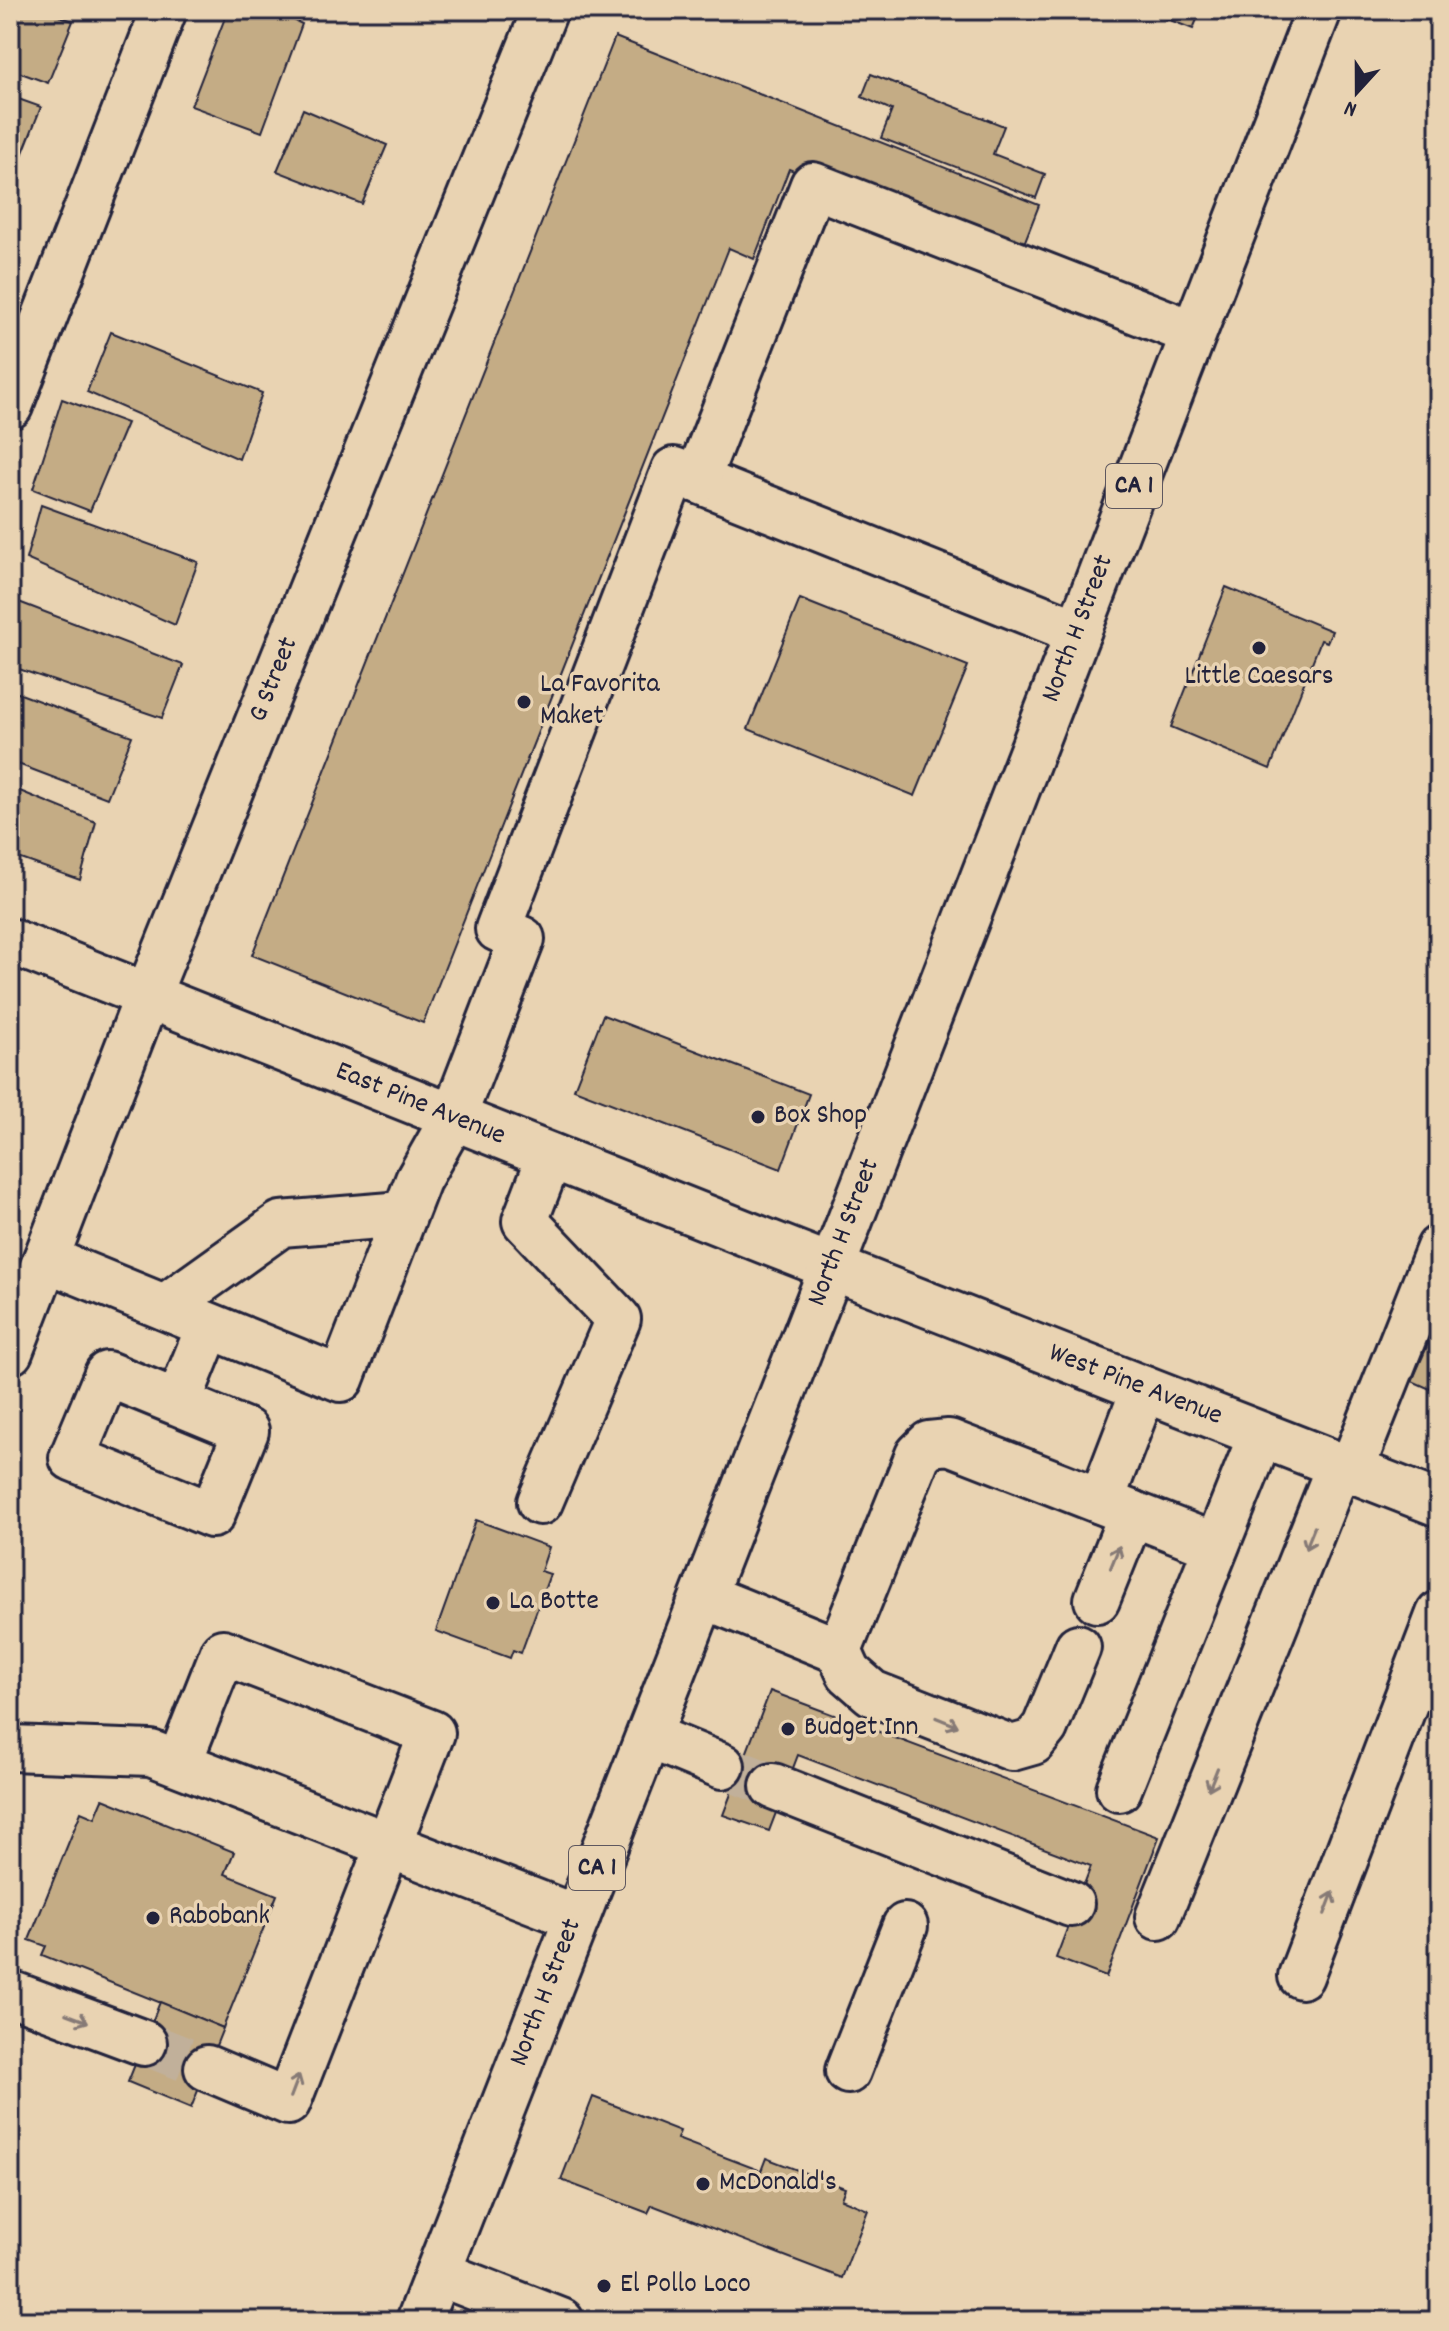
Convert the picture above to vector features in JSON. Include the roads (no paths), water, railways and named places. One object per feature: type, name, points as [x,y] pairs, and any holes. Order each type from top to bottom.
[{"type":"main road","points":[[10,406],[164,10]]},
{"type":"main road","name":"G Street","points":[[10,1352],[20,1297],[46,1259],[147,997],[545,10]]},
{"type":"main road","name":"North H Street","points":[[419,2321],[704,1596],[1319,10]]},
{"type":"main road","points":[[697,480],[813,185],[1193,333]]},
{"type":"main road","points":[[46,1259],[341,1379],[404,1214],[418,1180],[453,1118],[522,939],[498,929],[674,470],[1078,632]]},
{"type":"main road","name":"East Pine Avenue","points":[[10,941],[832,1267]]},
{"type":"main road","points":[[540,1502],[618,1319],[525,1221],[550,1156]]},
{"type":"main road","points":[[165,1307],[281,1224],[404,1214]]},
{"type":"main road","points":[[1158,1917],[1439,1248]]},
{"type":"main road","name":"West Pine Avenue","points":[[832,1267],[1439,1504]]},
{"type":"main road","points":[[178,1403],[209,1326]]},
{"type":"main road","points":[[1097,1600],[1144,1389]]},
{"type":"main road","points":[[1119,1789],[1261,1435]]},
{"type":"main road","points":[[839,1651],[918,1455],[929,1444],[949,1442],[1216,1546]]},
{"type":"main road","points":[[704,1596],[839,1651],[849,1673],[872,1693],[1012,1748],[1033,1742],[1045,1727],[1078,1647]]},
{"type":"main road","points":[[1301,1976],[1439,1614]]},
{"type":"main road","points":[[179,1763],[223,1652],[432,1733],[288,2102],[207,2068]]},
{"type":"main road","points":[[649,1736],[722,1766]]},
{"type":"main road","points":[[10,1748],[151,1753],[577,1918]]},
{"type":"main road","points":[[773,1786],[1071,1904]]},
{"type":"main road","points":[[848,2071],[905,1926]]},
{"type":"main road","points":[[10,1993],[144,2043]]},
{"type":"main road","points":[[438,2273],[561,2321]]},
{"type":"tunnel","points":[[722,1766],[773,1786]]},
{"type":"tunnel","points":[[144,2043],[207,2068]]},
{"type":"place","name":"Little Caesars","points":[[1259,648]]},
{"type":"place","name":"La Favorita Maket","points":[[524,702]]},
{"type":"place","name":"Box Shop","points":[[758,1117]]},
{"type":"place","name":"La Botte","points":[[493,1603]]},
{"type":"place","name":"Budget Inn","points":[[788,1729]]},
{"type":"place","name":"Rabobank","points":[[153,1918]]},
{"type":"place","name":"McDonald's","points":[[703,2184]]},
{"type":"place","name":"El Pollo Loco","points":[[604,2286]]}]
